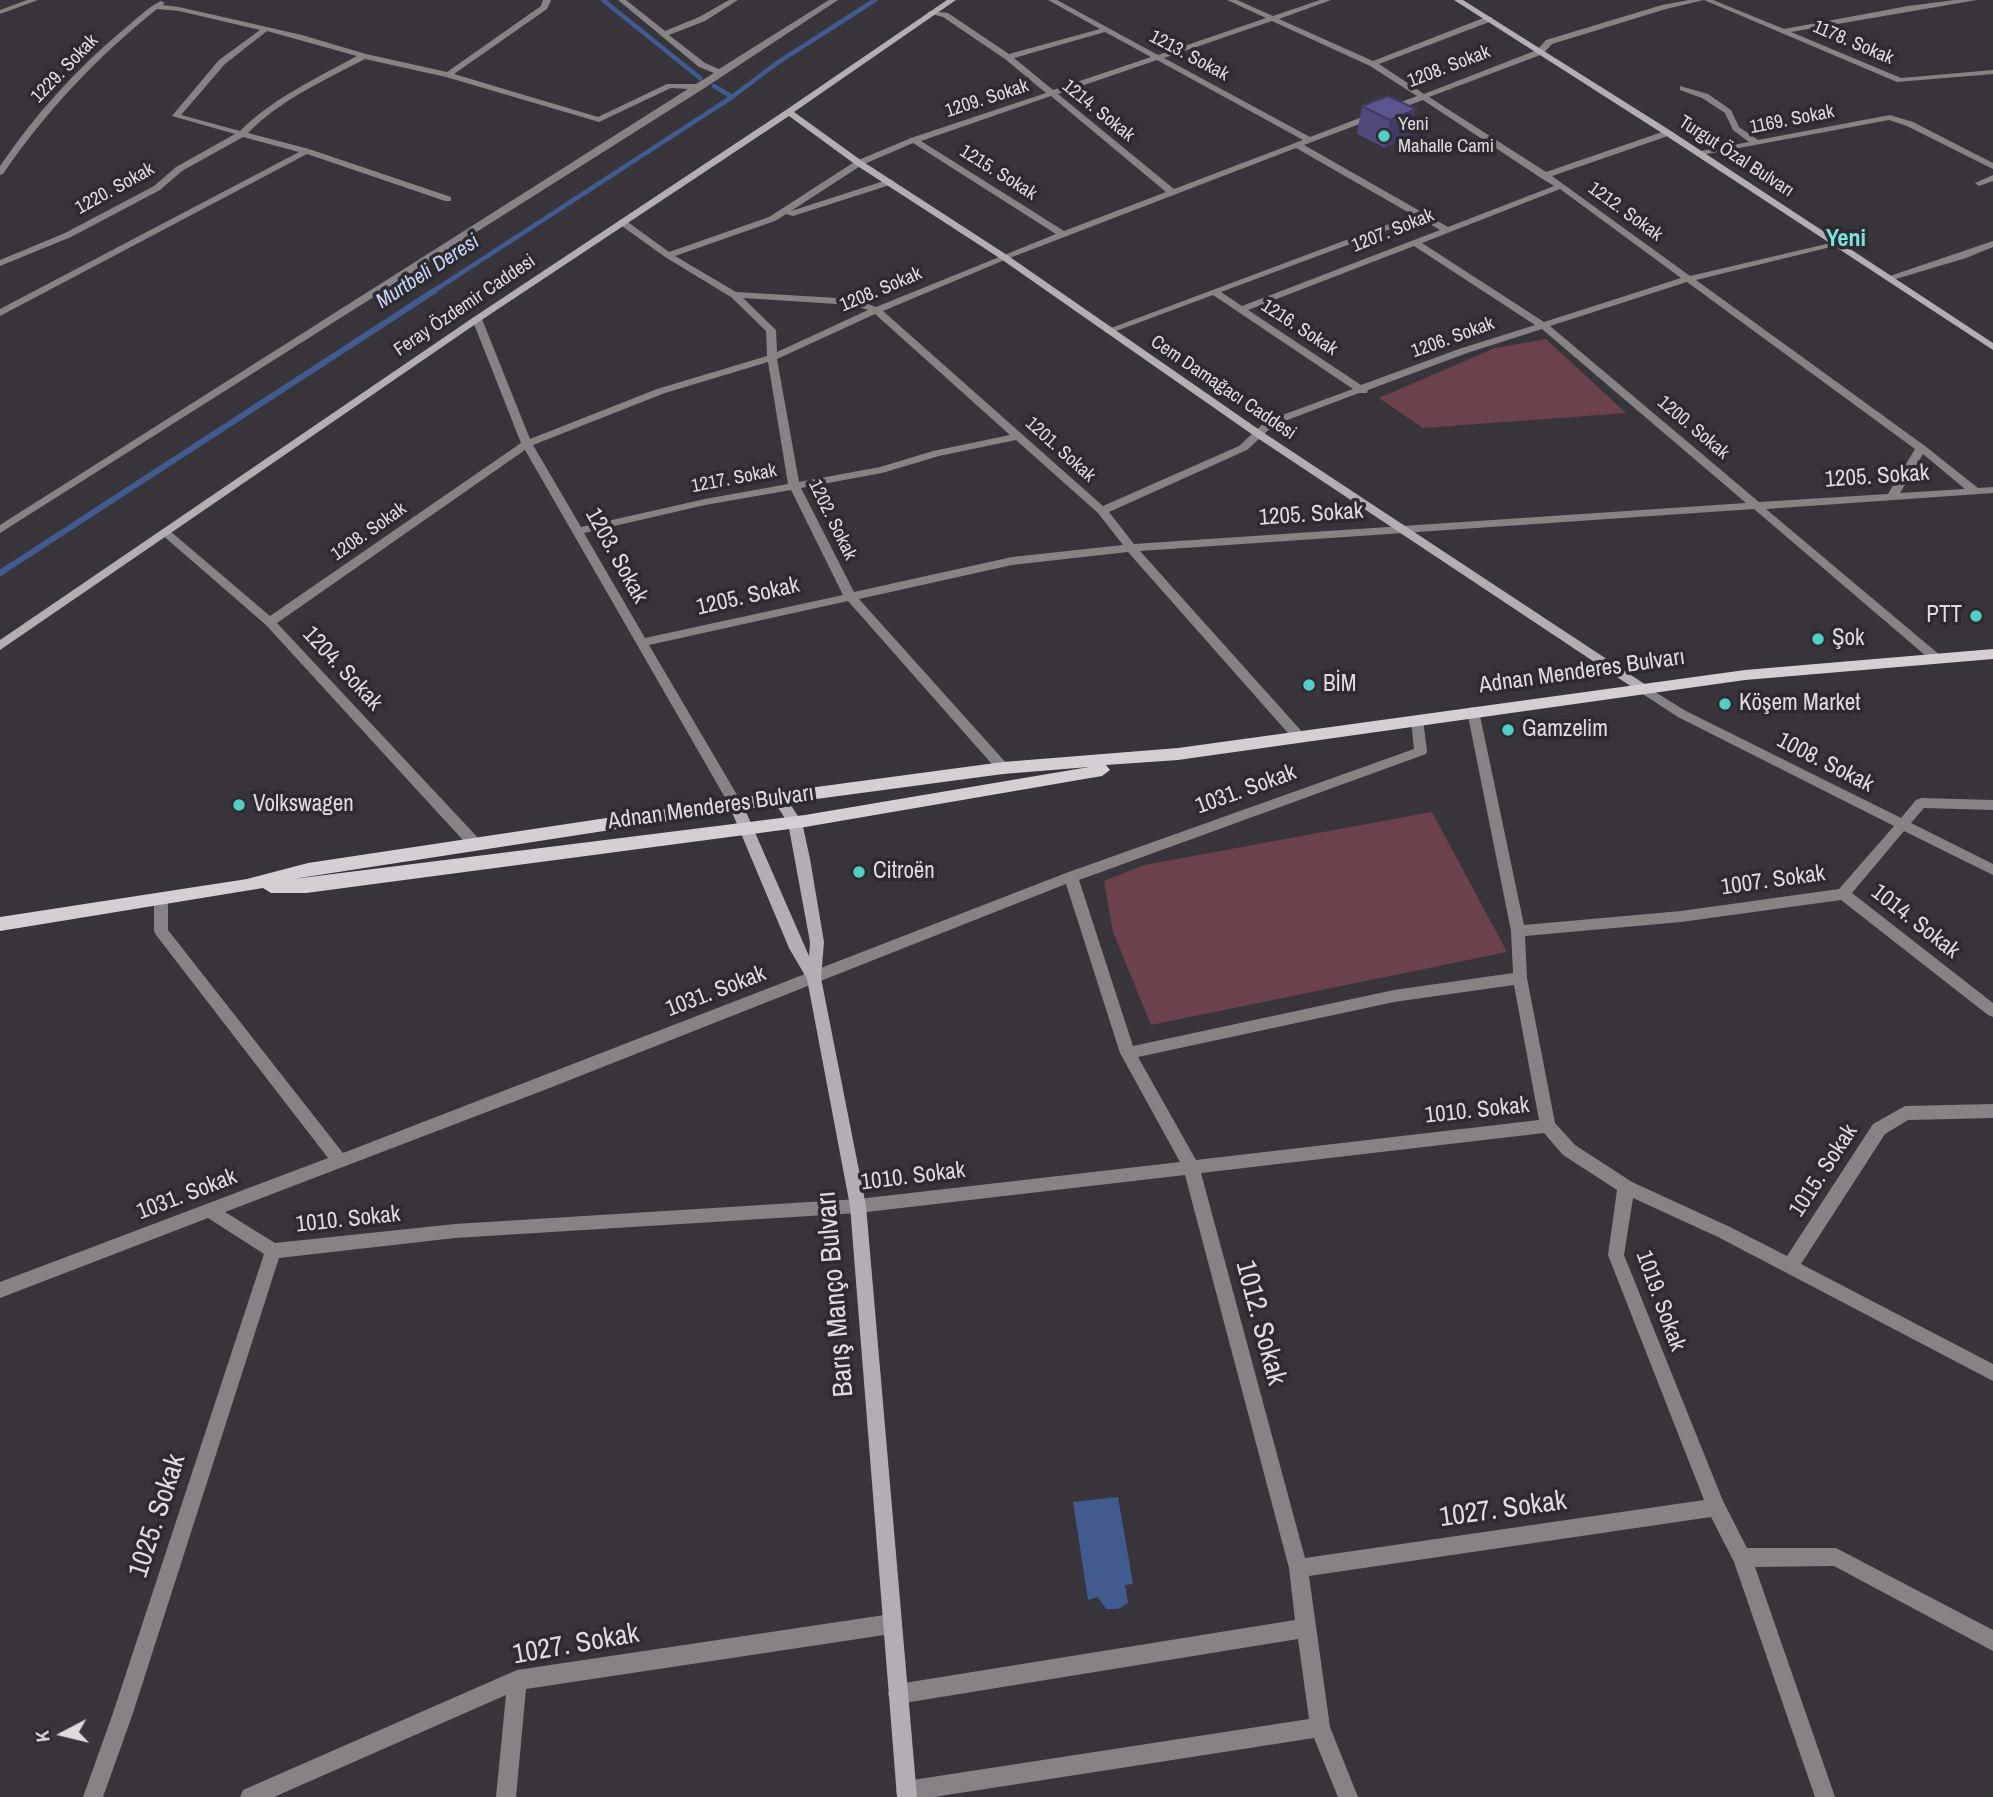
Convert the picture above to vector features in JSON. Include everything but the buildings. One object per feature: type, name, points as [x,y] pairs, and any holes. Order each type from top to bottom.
[{"type":"main road","name":"Adnan Menderes Bulvarı","points":[[0,924],[247,886],[308,869],[779,797],[1003,768],[1178,754],[1745,675],[1993,654]]},
{"type":"main road","name":"Adnan Menderes Bulvarı","points":[[247,886],[306,886],[748,829],[1013,788],[1178,754]]},
{"type":"street","points":[[0,12],[34,0]]},
{"type":"street","name":"1229. Sokak","points":[[0,172],[57,96],[92,60],[165,0]]},
{"type":"street","points":[[448,75],[544,7],[547,0]]},
{"type":"street","points":[[622,0],[702,65],[721,73]]},
{"type":"street","points":[[664,34],[702,19],[734,0]]},
{"type":"street","points":[[0,530],[834,0]]},
{"type":"street","name":"Feray Özdemir Caddesi","points":[[0,646],[477,319],[789,112],[952,0]]},
{"type":"street","name":"1213. Sokak","points":[[1052,0],[1310,140]]},
{"type":"street","name":"1212. Sokak","points":[[1231,0],[1373,64],[1561,187],[1921,447],[1975,491]]},
{"type":"street","name":"1209. Sokak","points":[[668,255],[772,219],[859,163],[914,140],[1327,0]]},
{"type":"street","name":"Turgut Özal Bulvarı","points":[[1461,0],[1993,347]]},
{"type":"street","name":"1208. Sokak","points":[[270,622],[527,444],[660,391],[772,358],[876,310],[1004,257],[1421,95],[1540,52],[1549,42],[1665,7],[1700,0]]},
{"type":"street","name":"1178. Sokak","points":[[1707,0],[1900,80],[1993,72]]},
{"type":"street","points":[[1895,0],[1909,8]]},
{"type":"street","points":[[1784,32],[1909,8],[1973,0]]},
{"type":"street","points":[[155,7],[179,9],[321,42],[364,57],[448,75],[598,120],[670,86],[700,87]]},
{"type":"street","name":"1214. Sokak","points":[[931,13],[945,15],[1008,57],[1172,192]]},
{"type":"street","points":[[1373,64],[1489,19]]},
{"type":"street","points":[[265,29],[222,62],[176,116],[306,151],[448,199]]},
{"type":"street","points":[[1008,57],[1104,30]]},
{"type":"street","name":"1220. Sokak","points":[[0,263],[68,235],[157,188],[179,169],[242,134],[255,121],[306,87],[364,57]]},
{"type":"street","points":[[1683,88],[1704,96],[1728,112],[1736,128],[1756,143]]},
{"type":"street","name":"Cem Damağacı Caddesi","points":[[789,112],[859,163],[1004,257],[1257,433],[1642,688]]},
{"type":"street","name":"1169. Sokak","points":[[1699,154],[1890,117],[1910,124],[1993,166]]},
{"type":"street","points":[[1544,176],[1668,133]]},
{"type":"street","name":"1215. Sokak","points":[[914,140],[1064,235]]},
{"type":"street","points":[[1297,145],[1445,229]]},
{"type":"street","points":[[0,313],[306,151]]},
{"type":"street","points":[[1979,183],[1993,178]]},
{"type":"street","points":[[772,219],[890,182]]},
{"type":"street","name":"1207. Sokak","points":[[1240,310],[1445,229],[1561,187]]},
{"type":"street","name":"1207. Sokak","points":[[1108,331],[1420,215]]},
{"type":"street","name":"1202. Sokak","points":[[622,222],[668,255],[734,295],[771,330],[772,358],[794,485],[849,595],[1003,768]]},
{"type":"street","name":"1200. Sokak","points":[[1414,242],[1545,327],[1937,659]]},
{"type":"street","name":"1206. Sokak","points":[[1102,511],[1243,448],[1270,423],[1363,391],[1463,351],[1545,327],[1688,279],[1836,243]]},
{"type":"street","points":[[1889,278],[1993,244]]},
{"type":"street","name":"1216. Sokak","points":[[1216,293],[1363,391]]},
{"type":"street","name":"1201. Sokak","points":[[734,295],[854,302],[876,310],[1102,511],[1131,548],[1300,738]]},
{"type":"street","name":"1203. Sokak","points":[[477,319],[527,444],[736,805]]},
{"type":"street","name":"1217. Sokak","points":[[579,531],[705,502],[883,470],[937,453],[1018,436]]},
{"type":"street","points":[[1892,497],[1921,447]]},
{"type":"street","name":"1205. Sokak","points":[[641,643],[1012,561],[1131,548],[1993,490]]},
{"type":"street","name":"1204. Sokak","points":[[166,533],[270,622],[476,845]]},
{"type":"street","name":"1008. Sokak","points":[[1642,688],[1682,714],[1993,870]]},
{"type":"street","points":[[1474,711],[1518,931],[1520,978],[1548,1126],[1569,1150],[1626,1187],[1724,1233],[1993,1373]]},
{"type":"street","name":"1031. Sokak","points":[[0,1290],[1071,877],[1421,751],[1417,720]]},
{"type":"street","points":[[779,797],[794,822],[817,942],[814,978]]},
{"type":"street","name":"1007. Sokak","points":[[1518,931],[1582,928],[1771,906],[1843,894],[1921,803],[1993,805]]},
{"type":"street","name":"Barış Manço Bulvarı","points":[[736,805],[796,948],[814,978],[858,1206],[907,1794]]},
{"type":"street","name":"1012. Sokak","points":[[1071,877],[1128,1053],[1191,1166],[1297,1568],[1320,1727],[1348,1797]]},
{"type":"street","name":"1014. Sokak","points":[[1843,894],[1993,1011]]},
{"type":"street","points":[[161,899],[161,931],[340,1161]]},
{"type":"street","points":[[1128,1053],[1394,996],[1520,978]]},
{"type":"street","name":"1015. Sokak","points":[[1788,1267],[1879,1129],[1905,1113],[1993,1111]]},
{"type":"street","name":"1010. Sokak","points":[[210,1211],[273,1251],[455,1231],[858,1206],[1548,1126]]},
{"type":"street","name":"1019. Sokak","points":[[1626,1187],[1616,1255],[1716,1507],[1742,1558],[1825,1797]]},
{"type":"street","name":"1025. Sokak","points":[[93,1797],[128,1700],[273,1251]]},
{"type":"street","name":"1027. Sokak","points":[[1297,1568],[1716,1507]]},
{"type":"street","points":[[1742,1558],[1836,1557],[1993,1641]]},
{"type":"street","name":"1027. Sokak","points":[[250,1797],[517,1680],[891,1624]]},
{"type":"street","points":[[898,1694],[1305,1628]]},
{"type":"street","points":[[506,1797],[517,1680]]},
{"type":"street","points":[[907,1794],[1320,1727]]},
{"type":"shaded area","points":[[1546,339],[1626,413],[1423,428],[1379,398],[1495,348]]},
{"type":"shaded area","points":[[1432,812],[1507,952],[1151,1025],[1113,932],[1104,881],[1144,865]]},
{"type":"water","points":[[1118,1497],[1133,1584],[1125,1585],[1128,1603],[1118,1609],[1106,1609],[1098,1597],[1088,1600],[1073,1502]]},
{"type":"waterway","points":[[603,0],[700,78]]},
{"type":"waterway","name":"Murtbeli Deresi","points":[[732,97],[777,63],[875,0]]},
{"type":"waterway","points":[[714,86],[732,97]]},
{"type":"waterway","name":"Murtbeli Deresi","points":[[432,292],[732,97]]},
{"type":"waterway","name":"Murtbeli Deresi","points":[[0,573],[434,291]]},
{"type":"place","name":"Yeni Mahalle Cami","points":[[1384,136]]},
{"type":"place","name":"PTT","points":[[1976,616]]},
{"type":"place","name":"Şok","points":[[1818,639]]},
{"type":"place","name":"BİM","points":[[1309,685]]},
{"type":"place","name":"Köşem Market","points":[[1725,704]]},
{"type":"place","name":"Gamzelim","points":[[1508,730]]},
{"type":"place","name":"Volkswagen","points":[[239,805]]},
{"type":"place","name":"Citroën","points":[[859,872]]},
{"type":"district","name":"Yeni","points":[[1846,240]]}]
